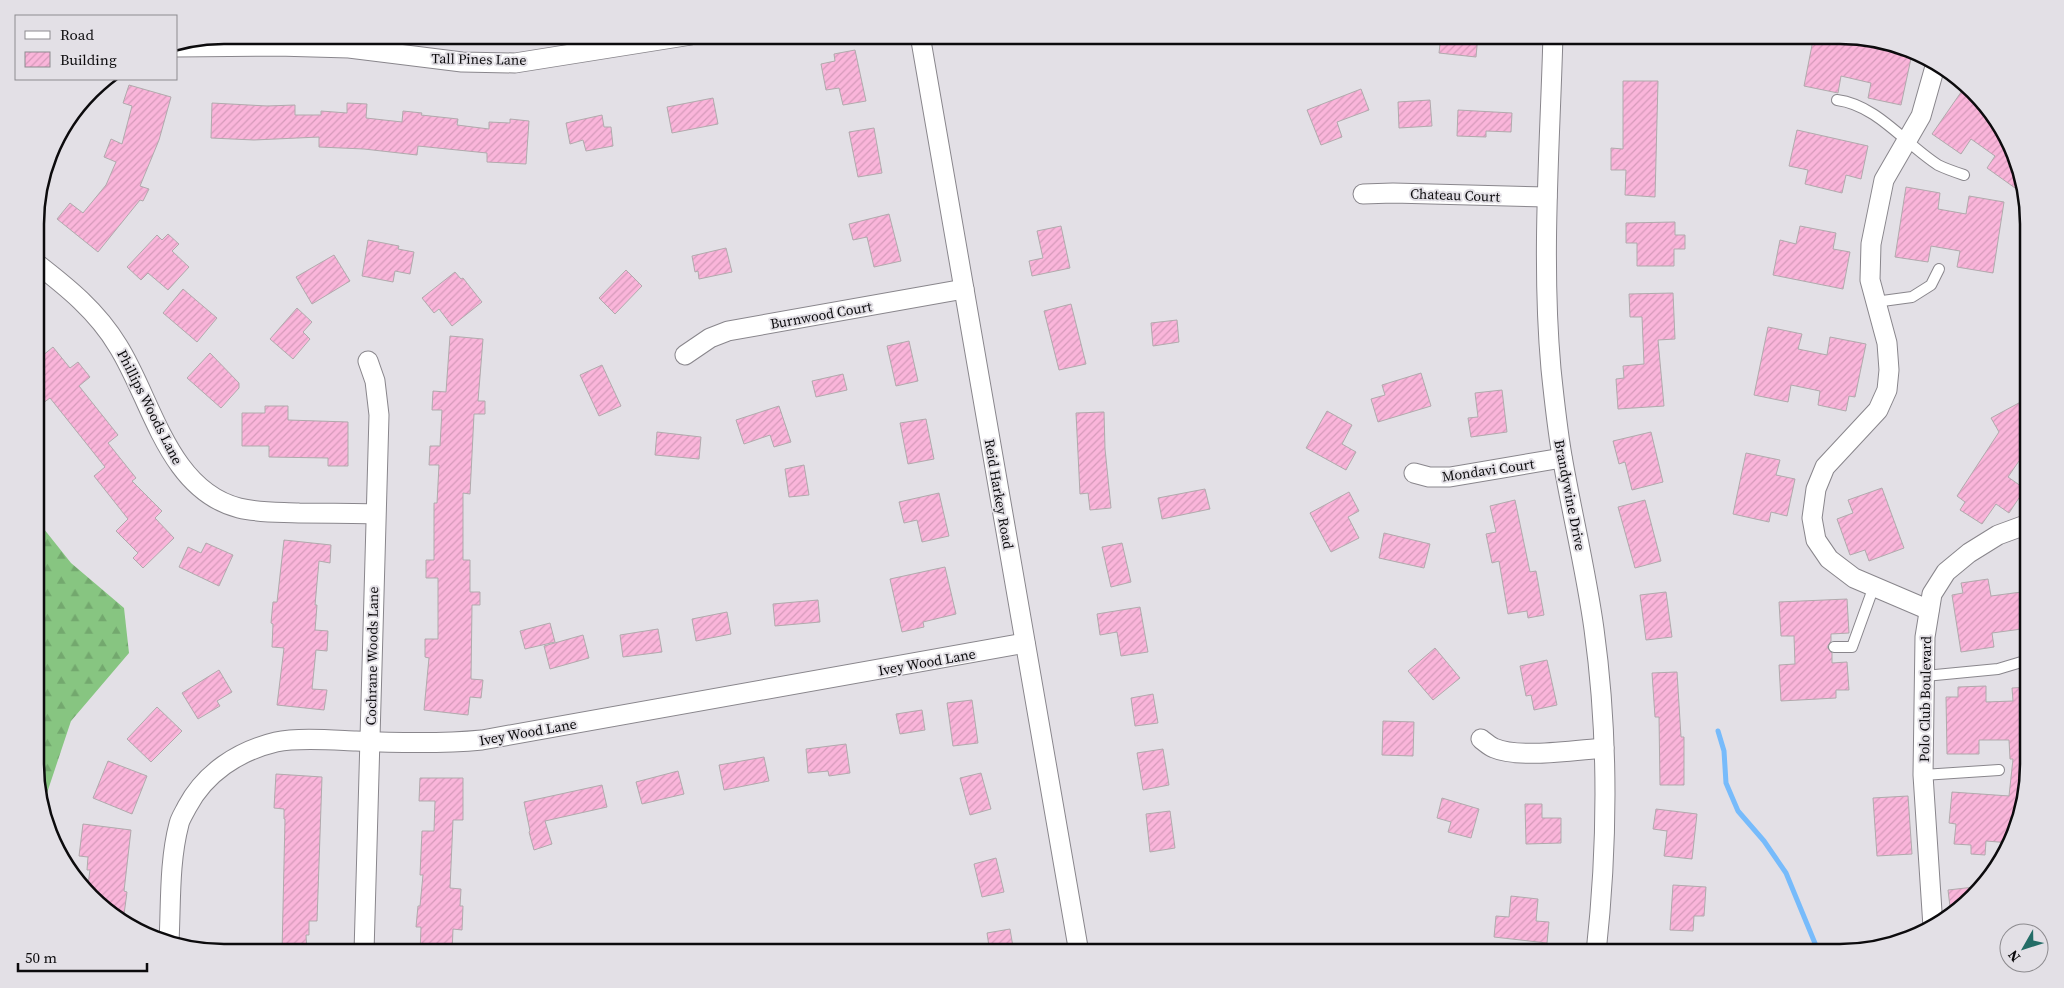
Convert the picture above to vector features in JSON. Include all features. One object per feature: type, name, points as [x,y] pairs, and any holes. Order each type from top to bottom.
[{"type":"street","name":"Tall Pines Lane","points":[[190,47],[350,48],[462,62],[515,63],[634,44]]},
{"type":"street","name":"Reid Harkey Road","points":[[922,44],[1077,944]]},
{"type":"street","name":"Brandywine Drive","points":[[1553,44],[1547,197],[1551,366],[1562,458],[1593,622],[1602,698],[1606,824],[1597,944]]},
{"type":"street","points":[[1929,610],[1854,578],[1829,560],[1816,540],[1812,518],[1816,489],[1825,467],[1878,410],[1886,390],[1889,370],[1887,343],[1870,280],[1871,244],[1876,211],[1884,180],[1921,116],[1934,70]]},
{"type":"street","name":"Chateau Court","points":[[1362,194],[1393,193],[1547,197]]},
{"type":"street","name":"Phillips Woods Lane","points":[[44,270],[90,308],[104,325],[119,347],[182,469],[199,488],[218,500],[238,508],[260,512],[375,514]]},
{"type":"street","name":"Burnwood Court","points":[[685,355],[710,338],[728,331],[964,289]]},
{"type":"street","name":"Cochrane Woods Lane","points":[[364,944],[379,414],[375,381],[368,361]]},
{"type":"street","name":"Mondavi Court","points":[[1414,473],[1430,477],[1450,477],[1562,458]]},
{"type":"street","name":"Polo Club Boulevard","points":[[1932,919],[1923,775],[1925,637],[1932,594],[1946,572],[1969,552],[1998,535],[2020,527]]},
{"type":"street","name":"Ivey Wood Lane","points":[[169,936],[175,848],[179,822],[192,798],[208,777],[229,761],[253,749],[278,742],[447,743],[482,740],[1025,643]]},
{"type":"street","points":[[1481,739],[1493,747],[1522,753],[1604,748]]},
{"type":"lane","points":[[1836,100],[1850,102],[1864,109],[1939,166],[1964,175]]},
{"type":"lane","points":[[1875,302],[1912,297],[1931,285],[1939,269]]},
{"type":"lane","points":[[1834,647],[1852,646],[1874,586]]},
{"type":"lane","points":[[1925,676],[1998,669],[2020,662]]},
{"type":"lane","points":[[1923,775],[1999,770]]},
{"type":"green space","points":[[44,529],[71,563],[124,608],[129,653],[71,721],[46,795],[44,776]]},
{"type":"building","points":[[1440,44],[1477,44],[1476,57],[1439,53]]},
{"type":"building","points":[[1812,44],[1864,45],[1911,58],[1901,105],[1868,98],[1871,83],[1841,76],[1838,93],[1804,86]]},
{"type":"building","points":[[855,50],[866,101],[843,105],[839,88],[826,90],[821,64],[835,61],[834,54]]},
{"type":"building","points":[[1623,81],[1658,81],[1655,197],[1625,195],[1626,170],[1611,170],[1611,148],[1623,149]]},
{"type":"building","points":[[129,85],[171,97],[159,140],[140,186],[149,189],[143,201],[140,200],[98,252],[57,219],[70,203],[83,213],[106,185],[116,162],[104,157],[111,139],[122,144],[132,106],[123,103]]},
{"type":"building","points":[[1361,89],[1369,110],[1337,122],[1342,137],[1321,145],[1307,110]]},
{"type":"building","points":[[1962,91],[1983,114],[2002,144],[2016,186],[2015,188],[1987,168],[1995,156],[1971,139],[1961,154],[1932,134]]},
{"type":"building","points":[[713,98],[718,124],[672,133],[667,107]]},
{"type":"building","points":[[1430,100],[1432,126],[1399,128],[1398,102]]},
{"type":"building","points":[[212,103],[267,106],[295,105],[295,115],[321,115],[321,111],[347,113],[347,103],[367,104],[366,118],[402,122],[403,111],[458,119],[457,125],[489,129],[489,122],[510,123],[510,119],[529,121],[526,164],[487,162],[487,153],[418,146],[417,155],[364,149],[319,147],[319,137],[254,140],[211,138]]},
{"type":"building","points":[[1458,110],[1512,113],[1511,132],[1486,131],[1486,137],[1457,136]]},
{"type":"building","points":[[602,115],[604,127],[611,127],[613,146],[586,151],[583,140],[570,144],[566,123]]},
{"type":"building","points":[[874,128],[882,173],[858,177],[849,132]]},
{"type":"building","points":[[1797,130],[1868,146],[1861,179],[1846,175],[1842,193],[1805,184],[1808,170],[1789,166]]},
{"type":"building","points":[[1906,187],[1940,193],[1938,209],[1966,214],[1969,196],[2004,202],[1993,273],[1957,267],[1960,251],[1931,246],[1928,262],[1895,257]]},
{"type":"building","points":[[889,214],[901,261],[874,267],[867,237],[853,240],[849,224]]},
{"type":"building","points":[[1675,222],[1675,235],[1685,235],[1685,249],[1674,249],[1674,266],[1637,266],[1637,243],[1626,243],[1626,223]]},
{"type":"building","points":[[1061,226],[1070,268],[1032,276],[1029,261],[1043,258],[1037,231]]},
{"type":"building","points":[[1800,226],[1836,233],[1833,249],[1850,252],[1843,289],[1773,275],[1780,240],[1796,244]]},
{"type":"building","points":[[168,234],[179,244],[172,251],[189,267],[168,290],[148,273],[141,280],[127,267],[157,235],[162,240]]},
{"type":"building","points":[[368,240],[399,246],[398,249],[414,252],[410,274],[395,271],[393,282],[362,276]]},
{"type":"building","points":[[726,248],[732,272],[699,279],[698,271],[695,272],[692,256]]},
{"type":"building","points":[[334,255],[350,281],[312,304],[296,277]]},
{"type":"building","points":[[626,270],[642,286],[615,314],[599,298]]},
{"type":"building","points":[[455,272],[461,279],[463,278],[482,302],[452,326],[439,309],[434,313],[422,298]]},
{"type":"building","points":[[183,289],[217,318],[197,342],[163,313]]},
{"type":"building","points":[[1673,293],[1675,339],[1658,340],[1664,406],[1618,409],[1616,379],[1624,378],[1623,366],[1644,364],[1642,317],[1630,317],[1629,294]]},
{"type":"building","points":[[1071,304],[1086,364],[1059,370],[1044,311]]},
{"type":"building","points":[[297,308],[312,322],[303,332],[310,339],[293,359],[270,339]]},
{"type":"building","points":[[1177,320],[1179,342],[1153,346],[1151,323]]},
{"type":"building","points":[[1768,327],[1802,334],[1798,349],[1827,355],[1830,337],[1866,344],[1855,397],[1849,396],[1846,411],[1818,405],[1820,391],[1791,385],[1788,402],[1754,395]]},
{"type":"building","points":[[450,336],[483,339],[478,401],[485,401],[485,414],[474,414],[470,494],[463,493],[463,560],[470,560],[470,592],[480,592],[480,605],[472,605],[471,679],[483,680],[481,698],[470,697],[468,715],[424,710],[429,658],[425,657],[425,639],[438,639],[438,578],[426,578],[426,560],[434,560],[434,503],[437,503],[439,465],[429,465],[430,446],[440,446],[442,410],[432,410],[433,391],[446,392]]},
{"type":"building","points":[[909,341],[918,381],[896,386],[887,346]]},
{"type":"building","points":[[53,347],[70,368],[78,362],[90,377],[79,386],[118,435],[108,443],[136,478],[132,481],[162,511],[155,518],[174,538],[143,568],[133,558],[138,553],[116,531],[128,519],[94,476],[105,467],[50,398],[44,402],[44,354]]},
{"type":"building","points":[[210,353],[239,383],[239,388],[221,408],[187,378]]},
{"type":"building","points":[[602,365],[621,406],[599,416],[580,375]]},
{"type":"building","points":[[1421,373],[1431,406],[1378,422],[1371,399],[1385,395],[1382,385]]},
{"type":"building","points":[[843,374],[847,390],[816,397],[812,381]]},
{"type":"building","points":[[1502,390],[1507,432],[1471,437],[1468,418],[1478,417],[1475,393]]},
{"type":"building","points":[[2020,402],[2020,460],[2008,477],[2020,485],[2020,496],[2009,513],[1996,504],[1982,524],[1960,510],[1965,502],[1957,496],[1999,432],[1991,418]]},
{"type":"building","points":[[265,406],[288,406],[288,420],[348,422],[348,466],[328,466],[328,458],[269,457],[269,446],[242,446],[242,413],[265,413]]},
{"type":"building","points":[[779,406],[791,442],[774,447],[770,435],[744,444],[736,420]]},
{"type":"building","points":[[1327,411],[1352,425],[1342,444],[1356,452],[1346,470],[1306,448]]},
{"type":"building","points":[[1104,412],[1105,449],[1111,508],[1090,510],[1088,493],[1080,494],[1076,413]]},
{"type":"building","points":[[926,419],[934,459],[908,464],[900,423]]},
{"type":"building","points":[[657,432],[701,437],[699,459],[655,455]]},
{"type":"building","points":[[1651,432],[1663,482],[1632,490],[1625,462],[1619,464],[1613,441]]},
{"type":"building","points":[[1746,453],[1780,460],[1776,475],[1795,479],[1787,516],[1771,512],[1769,522],[1733,514]]},
{"type":"building","points":[[804,465],[809,495],[789,497],[785,469]]},
{"type":"building","points":[[1882,488],[1904,548],[1869,561],[1865,550],[1850,555],[1837,519],[1853,513],[1848,500]]},
{"type":"building","points":[[1205,489],[1210,509],[1162,519],[1158,498]]},
{"type":"building","points":[[1349,492],[1359,511],[1348,517],[1359,538],[1331,552],[1310,513]]},
{"type":"building","points":[[939,493],[949,536],[922,542],[917,520],[904,523],[899,502]]},
{"type":"building","points":[[1515,500],[1530,572],[1536,571],[1544,615],[1528,618],[1527,611],[1508,614],[1499,561],[1492,563],[1486,534],[1496,532],[1490,506]]},
{"type":"building","points":[[1645,500],[1661,561],[1635,568],[1618,507]]},
{"type":"building","points":[[1384,533],[1430,544],[1424,568],[1379,558]]},
{"type":"building","points":[[284,540],[331,545],[330,563],[319,561],[315,605],[317,605],[315,630],[328,631],[327,651],[316,650],[312,689],[327,690],[324,710],[277,705],[284,648],[272,647],[273,624],[271,623],[273,602],[277,602]]},
{"type":"building","points":[[206,543],[233,555],[219,586],[179,567],[188,547],[201,553]]},
{"type":"building","points":[[1122,543],[1131,582],[1111,587],[1102,547]]},
{"type":"building","points":[[945,567],[956,614],[923,622],[924,627],[902,632],[890,579]]},
{"type":"building","points":[[1988,579],[1991,596],[2020,592],[2020,629],[1992,633],[1994,647],[1961,652],[1952,595],[1963,593],[1961,583]]},
{"type":"building","points":[[1666,592],[1672,637],[1646,640],[1640,595]]},
{"type":"building","points":[[1847,599],[1849,633],[1831,634],[1831,641],[1827,647],[1832,653],[1832,663],[1847,662],[1849,690],[1836,690],[1836,698],[1781,701],[1779,665],[1795,664],[1794,636],[1781,636],[1779,602]]},
{"type":"building","points":[[818,600],[820,622],[775,626],[773,604]]},
{"type":"building","points":[[1140,607],[1148,652],[1121,656],[1117,632],[1100,635],[1097,614]]},
{"type":"building","points":[[727,612],[731,634],[696,641],[692,619]]},
{"type":"building","points":[[550,623],[555,642],[525,649],[520,631]]},
{"type":"building","points":[[658,629],[662,652],[623,657],[620,635]]},
{"type":"building","points":[[583,635],[589,658],[550,669],[544,646]]},
{"type":"building","points":[[1435,648],[1460,678],[1433,700],[1408,671]]},
{"type":"building","points":[[1547,660],[1557,705],[1534,710],[1531,695],[1526,696],[1520,666]]},
{"type":"building","points":[[219,670],[232,692],[217,701],[220,706],[198,719],[182,693]]},
{"type":"building","points":[[1677,672],[1681,737],[1684,737],[1684,785],[1660,785],[1659,717],[1655,717],[1652,673]]},
{"type":"building","points":[[1986,686],[1986,702],[2013,701],[2012,688],[2020,688],[2020,776],[2017,799],[2003,842],[1986,841],[1985,855],[1971,854],[1971,845],[1954,844],[1956,824],[1949,823],[1952,792],[2009,796],[2013,759],[2010,759],[2009,740],[1979,740],[1979,754],[1947,754],[1946,697],[1958,697],[1958,687]]},
{"type":"building","points":[[1153,694],[1158,723],[1135,726],[1131,698]]},
{"type":"building","points":[[972,700],[978,743],[953,746],[947,703]]},
{"type":"building","points":[[157,707],[182,731],[151,762],[127,739]]},
{"type":"building","points":[[922,710],[925,730],[900,734],[896,714]]},
{"type":"building","points":[[1383,721],[1414,722],[1413,756],[1382,755]]},
{"type":"building","points":[[846,744],[850,773],[829,776],[828,771],[808,773],[806,749]]},
{"type":"building","points":[[1163,749],[1169,785],[1143,790],[1137,753]]},
{"type":"building","points":[[764,757],[769,781],[724,790],[719,765]]},
{"type":"building","points":[[108,761],[147,776],[132,814],[93,798]]},
{"type":"building","points":[[678,771],[684,794],[642,804],[636,782]]},
{"type":"building","points":[[981,773],[991,809],[970,815],[960,778]]},
{"type":"building","points":[[276,774],[322,777],[317,921],[309,921],[309,935],[306,935],[306,944],[282,944],[285,819],[284,809],[274,808]]},
{"type":"building","points":[[420,778],[463,778],[463,820],[453,820],[450,888],[461,889],[460,906],[463,906],[462,930],[453,929],[452,944],[420,944],[421,927],[416,927],[423,875],[420,875],[422,831],[434,831],[435,801],[419,801]]},
{"type":"building","points":[[602,785],[607,807],[545,821],[552,844],[534,850],[524,802]]},
{"type":"building","points":[[1908,796],[1912,854],[1877,856],[1873,798]]},
{"type":"building","points":[[1442,798],[1479,809],[1471,838],[1448,832],[1451,822],[1437,818]]},
{"type":"building","points":[[1525,804],[1542,804],[1542,818],[1561,818],[1561,843],[1526,844]]},
{"type":"building","points":[[1656,809],[1697,814],[1692,859],[1664,856],[1667,831],[1653,829]]},
{"type":"building","points":[[1170,811],[1175,848],[1150,852],[1146,814]]},
{"type":"building","points":[[83,824],[131,830],[124,891],[127,892],[124,914],[105,900],[88,883],[90,870],[87,870],[88,857],[79,856]]},
{"type":"building","points":[[996,858],[1004,892],[982,897],[974,864]]},
{"type":"building","points":[[1673,885],[1706,887],[1704,916],[1694,916],[1693,931],[1670,930]]},
{"type":"building","points":[[1971,887],[1950,907],[1948,890]]},
{"type":"building","points":[[1511,896],[1538,899],[1536,921],[1549,922],[1547,943],[1494,937],[1496,916],[1509,917]]},
{"type":"building","points":[[1010,929],[1012,944],[989,944],[987,933]]},
{"type":"waterway","points":[[1718,731],[1724,751],[1726,783],[1738,811],[1764,841],[1786,873],[1815,944]]}]
